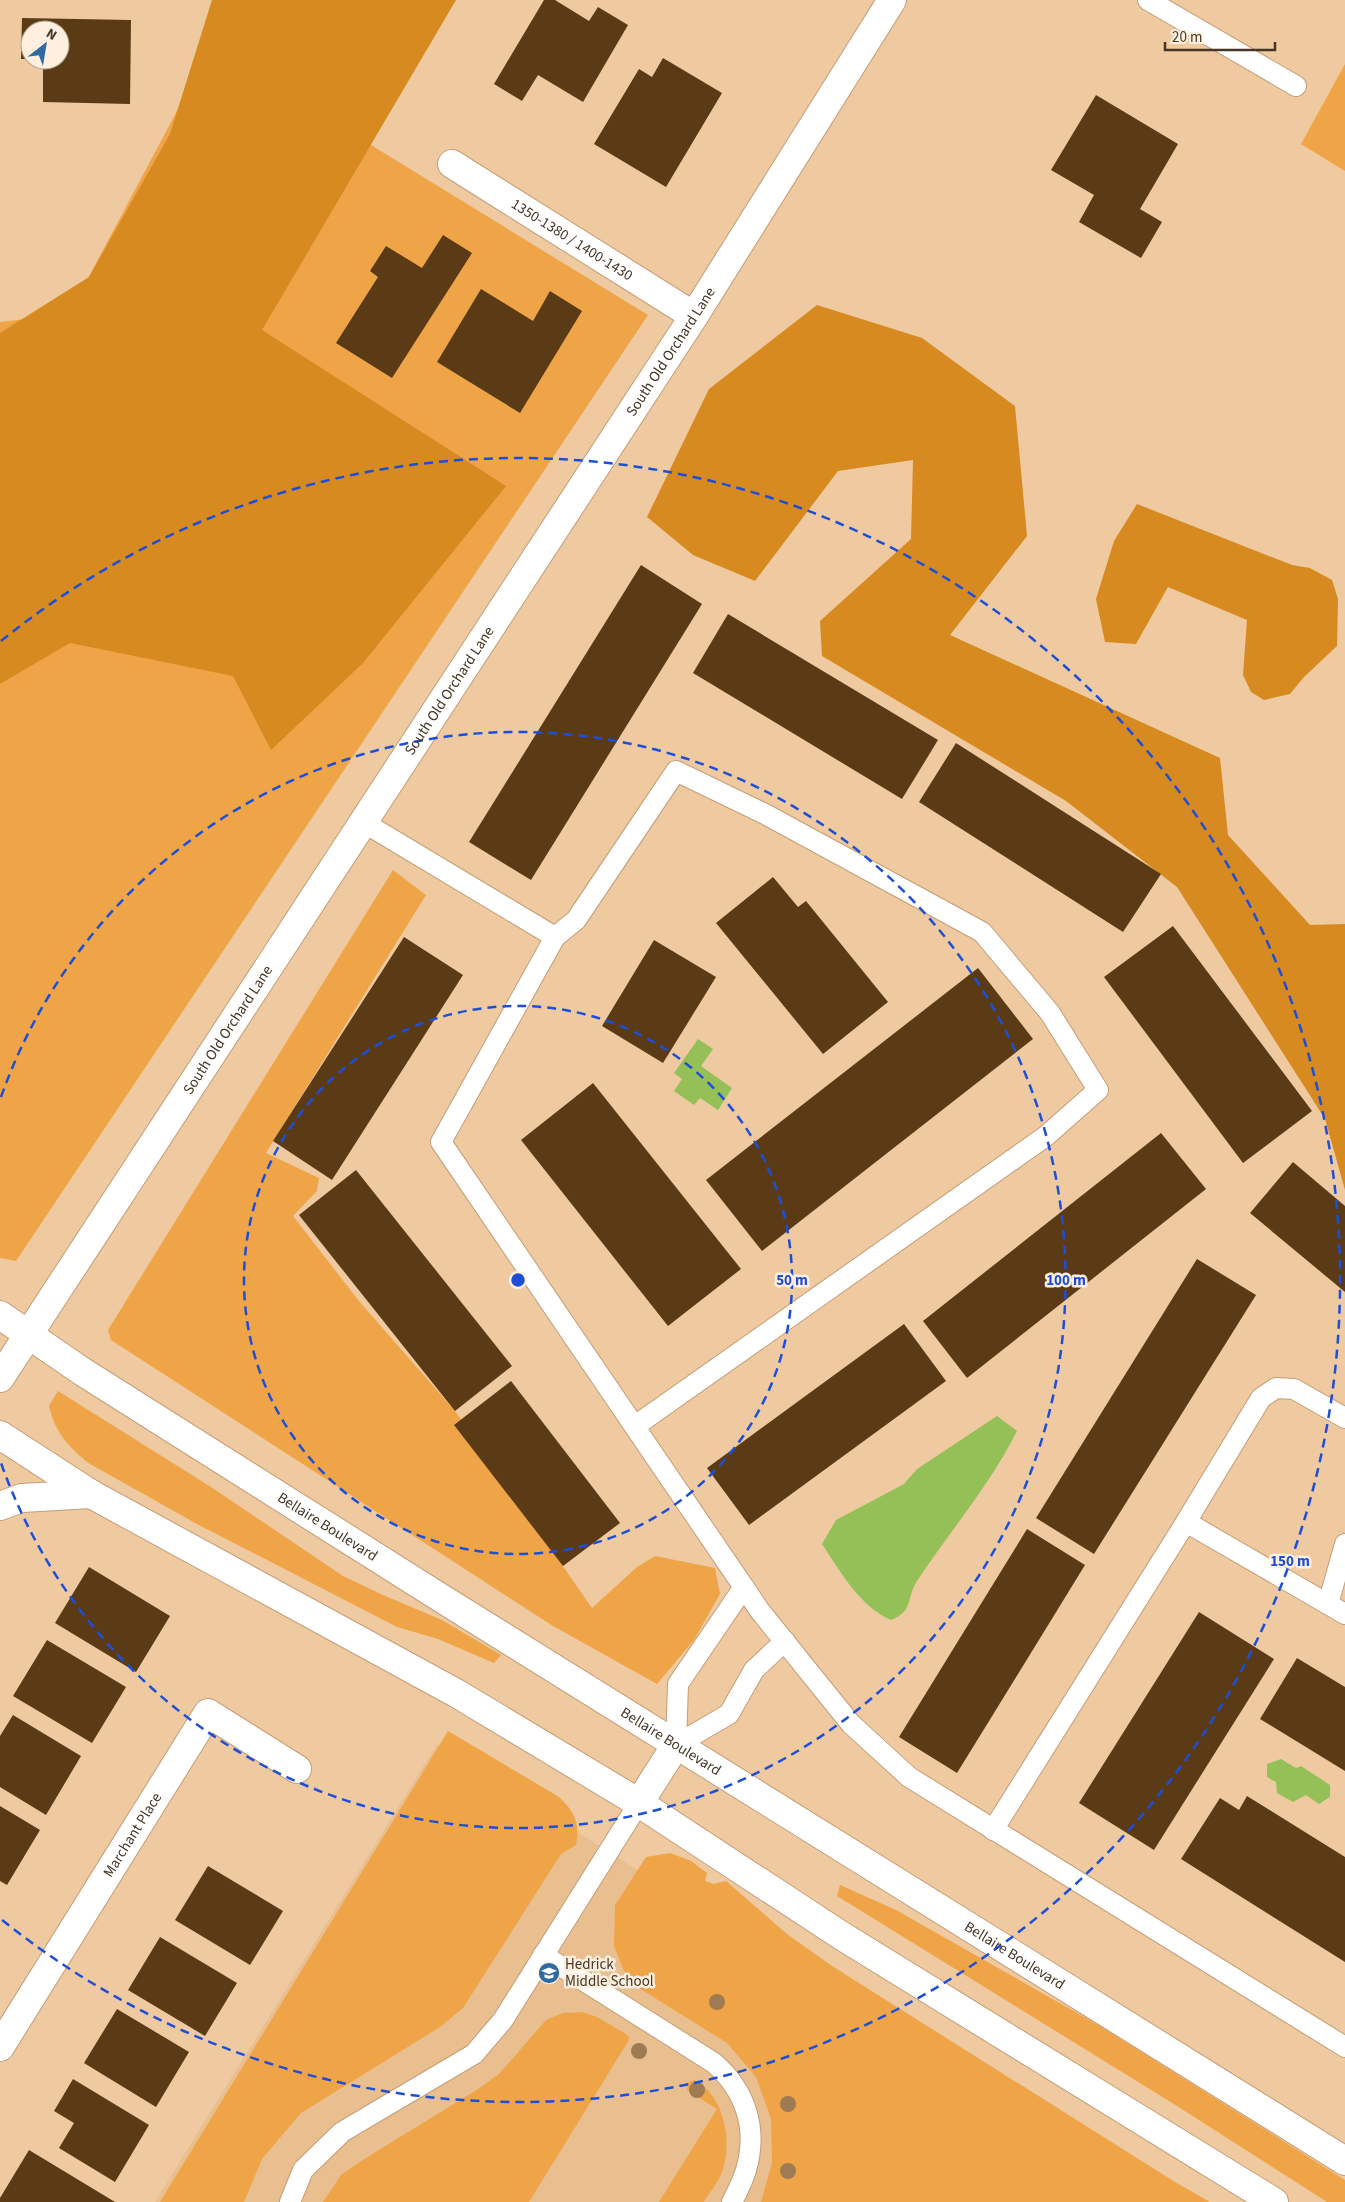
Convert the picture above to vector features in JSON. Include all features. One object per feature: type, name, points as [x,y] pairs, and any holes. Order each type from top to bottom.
[{"type":"main road","name":"South Old Orchard Lane","points":[[0,1378],[694,316],[892,0]]},
{"type":"main road","name":"1350-1380 / 1400-1430","points":[[452,164],[694,316]]},
{"type":"main road","name":"Bellaire Boulevard","points":[[0,1315],[83,1372],[676,1745],[1345,2161]]},
{"type":"main road","points":[[0,1435],[91,1494],[456,1693],[639,1803],[800,1911],[1274,2202]]},
{"type":"main road","points":[[0,1506],[22,1498],[91,1494]]},
{"type":"main road","name":"Marchant Place","points":[[0,2046],[208,1713],[297,1769]]},
{"type":"main road","points":[[639,1803],[676,1745]]},
{"type":"lane","points":[[1148,0],[1296,86]]},
{"type":"lane","points":[[635,1426],[1046,1136],[1098,1090],[1050,1013],[982,932],[765,814],[676,771],[576,920],[555,938],[441,1142],[744,1587],[851,1724],[909,1777],[1345,2047]]},
{"type":"lane","points":[[363,822],[555,938]]},
{"type":"lane","points":[[994,1830],[1261,1398],[1276,1388],[1294,1389],[1345,1418]]},
{"type":"lane","points":[[1186,1522],[1337,1609],[1345,1544]]},
{"type":"lane","points":[[676,1745],[678,1684],[744,1587]]},
{"type":"lane","points":[[676,1745],[729,1714],[754,1670],[785,1641]]},
{"type":"lane","points":[[290,2202],[304,2170],[342,2132],[474,2054],[503,2020],[639,1803]]},
{"type":"lane","points":[[543,1955],[714,2063],[734,2083],[747,2109],[751,2140],[746,2172],[732,2202]]},
{"type":"shaded area","points":[[212,0],[456,0],[262,330],[506,486],[363,663],[271,750],[233,676],[70,643],[0,684],[0,333],[89,277],[170,134]]},
{"type":"shaded area","points":[[211,47],[648,315],[16,1261],[0,1258],[0,322],[69,314]]},
{"type":"shaded area","points":[[1345,64],[1345,171],[1301,144]]},
{"type":"shaded area","points":[[817,305],[922,338],[1015,406],[1027,536],[950,635],[1220,758],[1228,835],[1310,925],[1345,924],[1345,1190],[1325,1119],[1177,887],[1066,801],[822,656],[820,621],[911,539],[913,460],[838,471],[755,581],[693,555],[647,517],[709,389]]},
{"type":"shaded area","points":[[1137,504],[1292,565],[1310,568],[1332,580],[1338,599],[1337,646],[1304,677],[1290,694],[1264,700],[1251,692],[1243,675],[1247,620],[1168,587],[1136,644],[1105,642],[1096,599],[1114,541]]},
{"type":"shaded area","points":[[393,870],[426,895],[266,1153],[319,1178],[317,1191],[293,1216],[359,1301],[455,1411],[592,1608],[637,1567],[655,1556],[715,1568],[720,1594],[694,1640],[657,1684],[553,1626],[111,1340],[108,1330]]},
{"type":"shaded area","points":[[698,1039],[713,1049],[701,1066],[732,1088],[718,1110],[700,1098],[694,1105],[674,1091],[682,1079],[674,1073]]},
{"type":"shaded area","points":[[58,1391],[211,1487],[343,1576],[442,1620],[501,1655],[494,1663],[438,1639],[397,1627],[197,1524],[90,1464],[64,1439],[51,1415],[49,1406]]},
{"type":"shaded area","points":[[997,1416],[1017,1431],[995,1470],[917,1581],[909,1604],[903,1612],[891,1620],[880,1614],[860,1597],[822,1544],[836,1520],[904,1484],[917,1469]]},
{"type":"shaded area","points":[[448,1731],[559,1797],[575,1818],[577,1824],[576,1845],[561,1854],[463,2008],[440,2027],[301,2113],[262,2159],[244,2202],[160,2202]]},
{"type":"shaded area","name":"Hedrick Middle School","points":[[437,1744],[1167,2202],[155,2202]]},
{"type":"shaded area","points":[[1281,1759],[1296,1768],[1301,1766],[1330,1785],[1330,1797],[1319,1804],[1306,1795],[1293,1802],[1277,1793],[1276,1782],[1267,1777],[1267,1764]]},
{"type":"shaded area","points":[[670,1853],[691,1861],[707,1873],[705,1881],[714,1884],[726,1881],[787,1934],[832,1966],[1175,2182],[1210,2202],[761,2202],[772,2163],[771,2119],[756,2077],[727,2043],[642,1990],[624,1971],[614,1946],[615,1905],[646,1857]]},
{"type":"shaded area","points":[[840,1885],[896,1910],[1100,2026],[1345,2180],[1345,2202],[1327,2202],[1177,2106],[837,1896]]},
{"type":"shaded area","points":[[582,2012],[597,2017],[626,2034],[629,2040],[529,2202],[323,2202],[341,2175],[499,2074],[546,2020],[563,2013]]},
{"type":"shaded area","points":[[694,2080],[705,2087],[713,2097],[724,2121],[727,2148],[722,2172],[704,2202],[659,2202],[717,2109],[687,2090],[688,2082]]},
{"type":"building","points":[[544,0],[555,0],[589,21],[598,7],[628,25],[583,102],[538,75],[522,101],[494,84]]},
{"type":"building","points":[[22,18],[131,20],[130,104],[43,102],[43,70],[70,70],[70,20],[22,20]]},
{"type":"building","points":[[663,58],[722,93],[666,187],[594,144],[639,69],[652,77]]},
{"type":"building","points":[[1096,95],[1178,144],[1140,209],[1162,222],[1141,258],[1079,222],[1094,195],[1051,170]]},
{"type":"building","points":[[443,235],[472,253],[392,378],[336,343],[378,277],[370,271],[386,246],[422,268]]},
{"type":"building","points":[[481,289],[533,321],[550,291],[582,311],[520,413],[437,362]]},
{"type":"building","points":[[641,565],[702,604],[531,880],[469,842]]},
{"type":"building","points":[[728,614],[938,740],[902,799],[693,673]]},
{"type":"building","points":[[956,743],[1161,874],[1123,932],[919,802]]},
{"type":"building","points":[[773,877],[798,907],[806,901],[888,1002],[823,1054],[716,923]]},
{"type":"building","points":[[1173,926],[1312,1111],[1243,1163],[1104,977]]},
{"type":"building","points":[[404,937],[463,975],[332,1180],[273,1141]]},
{"type":"building","points":[[654,940],[716,977],[663,1063],[602,1026]]},
{"type":"building","points":[[978,968],[1033,1039],[762,1251],[706,1180]]},
{"type":"building","points":[[593,1083],[741,1269],[668,1326],[521,1140]]},
{"type":"building","points":[[1161,1133],[1206,1189],[967,1378],[923,1321]]},
{"type":"building","points":[[1293,1162],[1345,1206],[1345,1292],[1250,1213]]},
{"type":"building","points":[[356,1170],[512,1366],[455,1411],[299,1215]]},
{"type":"building","points":[[1197,1259],[1256,1295],[1094,1554],[1036,1518]]},
{"type":"building","points":[[904,1324],[946,1381],[749,1525],[707,1468]]},
{"type":"building","points":[[511,1381],[620,1523],[563,1566],[454,1425]]},
{"type":"building","points":[[1027,1529],[1085,1565],[957,1773],[899,1737]]},
{"type":"building","points":[[89,1567],[170,1616],[136,1672],[55,1623]]},
{"type":"building","points":[[1199,1612],[1274,1659],[1154,1850],[1079,1803]]},
{"type":"building","points":[[47,1640],[126,1687],[92,1743],[13,1696]]},
{"type":"building","points":[[1297,1658],[1345,1687],[1345,1771],[1260,1719]]},
{"type":"building","points":[[13,1715],[81,1756],[46,1815],[0,1787],[0,1736]]},
{"type":"building","points":[[1247,1796],[1345,1857],[1345,1962],[1181,1859],[1220,1798],[1239,1810]]},
{"type":"building","points":[[0,1806],[40,1830],[7,1885],[0,1881]]},
{"type":"building","points":[[208,1866],[283,1911],[250,1965],[175,1920]]},
{"type":"building","points":[[160,1937],[237,1983],[205,2036],[128,1990]]},
{"type":"building","points":[[117,2009],[189,2052],[156,2107],[84,2063]]},
{"type":"building","points":[[73,2079],[149,2125],[115,2182],[59,2148],[74,2123],[54,2111]]},
{"type":"building","points":[[29,2150],[115,2202],[0,2202],[0,2198]]},
{"type":"place","name":"Hedrick Middle School","points":[[549,1973]]}]
